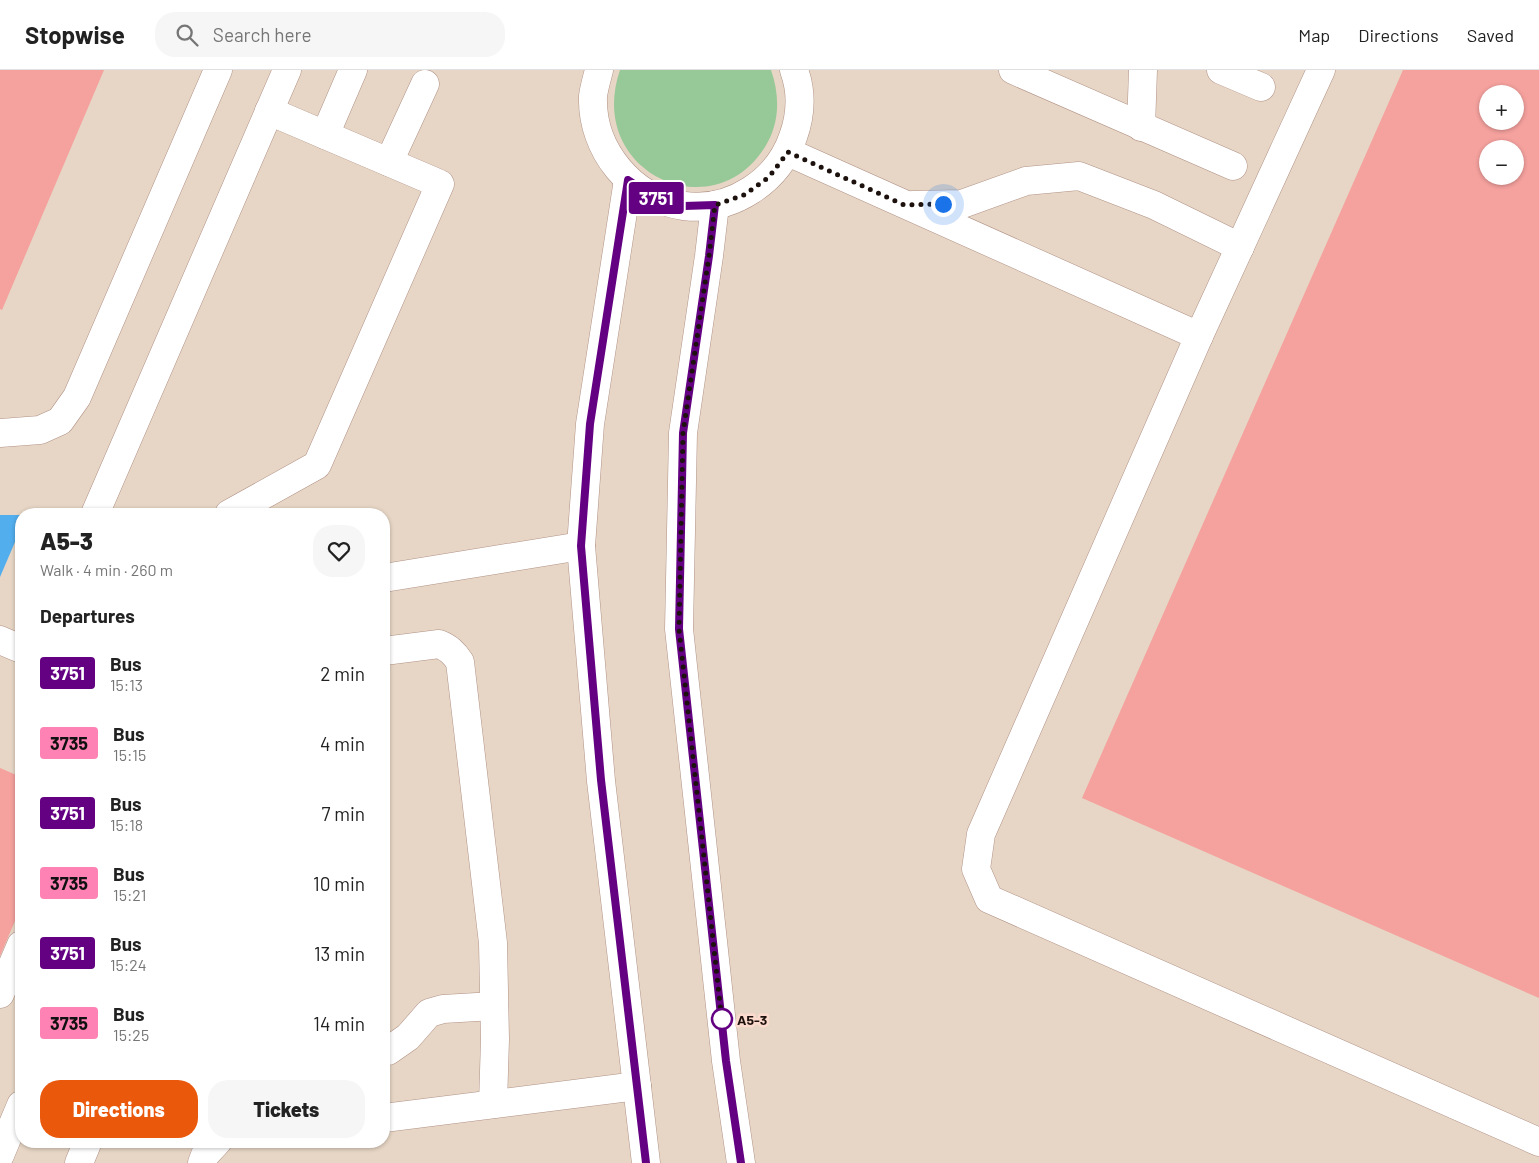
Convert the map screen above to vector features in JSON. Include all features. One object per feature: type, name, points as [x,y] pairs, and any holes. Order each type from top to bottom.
[{"type":"street","points":[[0,433],[40,430],[60,421],[77,397],[218,70]]},
{"type":"street","points":[[98,508],[287,70]]},
{"type":"street","points":[[325,135],[353,70]]},
{"type":"street","points":[[599,70],[593,96],[596,127],[608,156],[628,180],[654,197],[684,206],[715,205],[744,195],[769,177],[788,152],[799,120],[799,85],[794,70]]},
{"type":"street","points":[[1014,70],[1233,166]]},
{"type":"street","points":[[1141,127],[1143,70]]},
{"type":"street","points":[[1221,70],[1261,87]]},
{"type":"street","points":[[1321,70],[1199,336],[981,834],[976,869],[988,899],[1539,1142]]},
{"type":"street","points":[[389,162],[425,84]]},
{"type":"street","points":[[240,508],[317,465],[440,184],[269,111]]},
{"type":"street","points":[[788,152],[1199,336]]},
{"type":"street","points":[[904,205],[962,204],[1026,181],[1079,176],[1154,205],[1240,248]]},
{"type":"street","points":[[628,180],[590,424],[581,546],[601,780],[646,1163]]},
{"type":"street","points":[[715,205],[683,433],[679,629],[725,1051],[741,1163]]},
{"type":"street","points":[[390,577],[581,546]]},
{"type":"street","points":[[0,640],[15,646]]},
{"type":"street","points":[[390,650],[439,644],[447,647],[454,653],[460,662],[493,942],[493,1104]]},
{"type":"street","points":[[0,994],[15,958]]},
{"type":"street","points":[[390,1050],[408,1037],[429,1013],[443,1009],[494,1006]]},
{"type":"street","points":[[390,1117],[637,1086]]},
{"type":"street","points":[[0,1154],[15,1119]]},
{"type":"street","points":[[79,1163],[85,1148]]},
{"type":"street","points":[[202,1163],[212,1148]]},
{"type":"shaded area","points":[[0,70],[1539,70],[1539,1163],[0,1163]]},
{"type":"green space","points":[[620,70],[771,70],[776,90],[777,109],[774,128],[770,138],[765,147],[742,172],[715,185],[687,186],[660,178],[637,161],[621,137],[614,106]]},
{"type":"water","points":[[0,515],[15,515],[15,542],[0,577]]},
{"type":"building","points":[[0,70],[104,70],[2,310],[0,309]]},
{"type":"building","points":[[1403,70],[1539,70],[1539,998],[1082,798]]},
{"type":"building","points":[[0,768],[15,774],[15,921],[0,956]]},
{"type":"bus line","name":"3751","points":[[646,1163],[601,780],[581,546],[590,424],[628,180],[654,197],[684,206],[715,205],[683,433],[679,629],[726,1061],[741,1163]]},
{"type":"place","name":"A5-3","points":[[722,1019]]},
{"type":"route","points":[[722,1019],[722,1022],[679,629],[683,433],[715,205],[744,195],[769,177],[788,152],[904,205],[943,204]]}]
